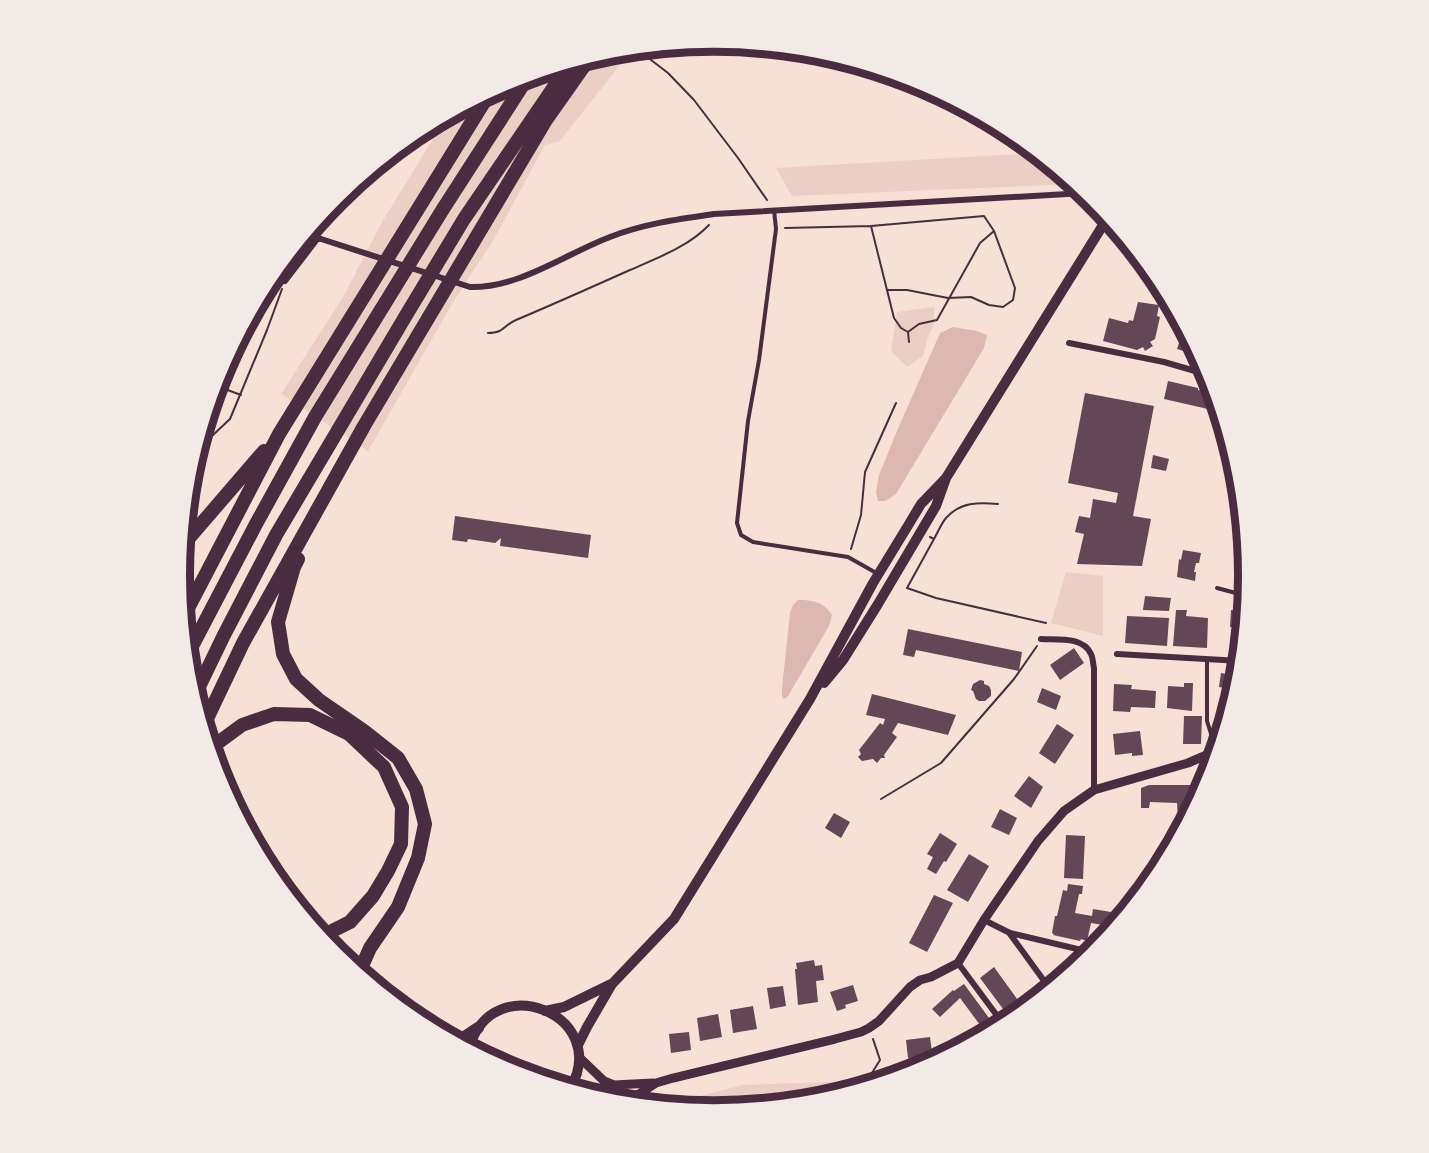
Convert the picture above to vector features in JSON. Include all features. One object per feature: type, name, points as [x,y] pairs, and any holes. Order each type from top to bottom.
[{"type":"highway","points":[[209,715],[243,643],[364,426],[546,120],[582,69]]},
{"type":"highway","points":[[202,681],[276,536],[411,308],[464,219],[562,75]]},
{"type":"highway","points":[[195,641],[315,417],[442,209],[520,90]]},
{"type":"highway","points":[[191,602],[279,434],[480,109]]},
{"type":"highway","points":[[363,964],[370,948],[398,907],[418,858],[425,824],[417,789],[398,758],[319,700],[296,679],[283,654],[278,622],[294,567],[364,426]]},
{"type":"highway","points":[[193,534],[279,434]]},
{"type":"highway","points":[[217,743],[242,725],[274,714],[309,715],[349,734],[384,767],[402,807],[401,844],[388,872],[373,896],[350,922],[330,932]]},
{"type":"highway","points":[[465,1037],[478,1028]]},
{"type":"main road","points":[[810,699],[843,660],[878,604],[936,506],[946,478],[1102,225]]},
{"type":"main road","points":[[578,1045],[612,984],[674,918],[810,699],[876,579],[921,504],[946,478]]},
{"type":"main road","points":[[876,579],[879,591],[878,604]]},
{"type":"main road","points":[[545,1011],[564,1007],[612,984]]},
{"type":"main road","points":[[472,1041],[478,1028],[486,1019],[502,1009],[518,1005],[536,1006],[557,1017],[570,1031],[578,1045],[580,1058],[575,1082]]},
{"type":"street","points":[[285,281],[318,238],[471,287],[481,287],[505,283],[540,270],[610,237],[666,220],[773,210],[1072,194]]},
{"type":"street","points":[[1069,343],[1164,362],[1197,371]]},
{"type":"street","points":[[1041,639],[1071,640],[1081,643],[1090,652],[1094,668],[1094,790]]},
{"type":"street","points":[[1117,654],[1231,660]]},
{"type":"street","points":[[580,1058],[604,1081],[614,1084],[656,1083],[861,1032],[879,1021],[910,987],[958,963],[984,920],[1038,841],[1064,811],[1094,790],[1188,763],[1207,755]]},
{"type":"street","points":[[984,920],[1010,933],[1082,950]]},
{"type":"street","points":[[1010,933],[1045,982]]},
{"type":"street","points":[[958,963],[998,1017]]},
{"type":"street","points":[[637,1094],[656,1083]]},
{"type":"lane","points":[[773,210],[776,229],[759,360],[748,421],[737,523],[741,535],[753,542],[848,557],[876,579]]},
{"type":"lane","points":[[1217,588],[1238,593]]},
{"type":"lane","points":[[1207,659],[1207,722],[1213,739]]},
{"type":"path","points":[[647,57],[669,73],[694,100],[738,158],[773,210]]},
{"type":"path","points":[[488,333],[498,333],[510,322],[673,250],[697,236],[708,225],[714,214]]},
{"type":"path","points":[[776,229],[870,226],[984,216],[994,231],[1015,288],[1013,300],[1003,307],[971,297],[948,298],[907,290],[887,290]]},
{"type":"path","points":[[870,226],[894,318],[908,332],[909,342]]},
{"type":"path","points":[[908,332],[919,324],[938,320],[980,243],[994,231]]},
{"type":"path","points":[[318,238],[319,233]]},
{"type":"path","points":[[208,440],[231,419],[285,281]]},
{"type":"path","points":[[225,389],[241,395]]},
{"type":"path","points":[[848,557],[861,515],[865,472],[896,403]]},
{"type":"path","points":[[998,504],[979,502],[958,508],[945,519],[907,588],[936,598],[1046,623]]},
{"type":"path","points":[[921,531],[934,539]]},
{"type":"path","points":[[881,799],[941,763],[1014,679],[1041,639]]},
{"type":"path","points":[[869,1028],[880,1060],[870,1077]]},
{"type":"shaded area","points":[[623,61],[559,142],[545,145],[493,241],[453,302],[368,451],[281,394],[343,297],[382,222],[437,133],[514,92],[579,70]]},
{"type":"shaded area","points":[[1023,154],[1062,185],[792,196],[776,168]]},
{"type":"shaded area","points":[[934,307],[934,324],[923,356],[907,367],[891,351],[897,312]]},
{"type":"shaded area","points":[[953,327],[987,335],[984,348],[896,494],[885,501],[878,501],[876,492],[879,475],[897,431],[940,333]]},
{"type":"shaded area","points":[[1066,572],[1103,576],[1103,636],[1051,623]]},
{"type":"shaded area","points":[[798,600],[818,603],[832,615],[829,626],[788,696],[784,699],[782,688],[790,613]]},
{"type":"shaded area","points":[[856,1081],[783,1096],[749,1099],[688,1099],[742,1085]]},
{"type":"building","points":[[1138,302],[1159,305],[1157,316],[1160,317],[1155,339],[1150,342],[1153,346],[1145,351],[1143,347],[1137,350],[1103,341],[1109,318],[1128,323],[1129,320],[1133,321]]},
{"type":"building","points":[[1180,338],[1187,352],[1177,349]]},
{"type":"building","points":[[1168,381],[1198,388],[1198,390],[1204,389],[1212,410],[1164,399]]},
{"type":"building","points":[[1085,393],[1154,406],[1133,516],[1151,519],[1142,566],[1077,564],[1084,534],[1075,532],[1079,516],[1090,518],[1093,499],[1116,503],[1118,493],[1068,483]]},
{"type":"building","points":[[1153,455],[1169,459],[1166,471],[1151,468]]},
{"type":"building","points":[[1234,512],[1236,526],[1232,525]]},
{"type":"building","points":[[455,516],[591,535],[588,558],[500,546],[501,538],[495,543],[468,539],[467,542],[452,540]]},
{"type":"building","points":[[1183,550],[1201,553],[1194,572],[1196,572],[1195,581],[1177,577],[1179,559],[1181,560]]},
{"type":"building","points":[[1145,596],[1171,598],[1169,611],[1143,610]]},
{"type":"building","points":[[1176,610],[1187,610],[1186,616],[1208,618],[1207,648],[1173,646]]},
{"type":"building","points":[[1231,610],[1237,610],[1236,627],[1230,627]]},
{"type":"building","points":[[1127,616],[1169,618],[1167,646],[1125,643]]},
{"type":"building","points":[[908,629],[1022,652],[1019,671],[916,650],[914,657],[903,655]]},
{"type":"building","points":[[1074,648],[1084,663],[1060,680],[1050,665]]},
{"type":"building","points":[[1221,673],[1229,674],[1226,688],[1219,687]]},
{"type":"building","points":[[980,680],[984,681],[984,684],[991,690],[991,696],[985,701],[976,699],[971,690],[973,684]]},
{"type":"building","points":[[1184,683],[1193,683],[1192,711],[1167,708],[1168,686],[1184,687]]},
{"type":"building","points":[[1114,684],[1132,685],[1131,689],[1156,691],[1155,708],[1131,707],[1130,712],[1113,711]]},
{"type":"building","points":[[1042,688],[1061,696],[1056,710],[1037,702]]},
{"type":"building","points":[[872,694],[956,715],[948,735],[898,723],[892,733],[897,737],[884,755],[885,758],[881,758],[877,763],[873,759],[862,761],[858,757],[861,754],[859,750],[880,723],[883,725],[885,719],[866,715]]},
{"type":"building","points":[[1184,716],[1202,716],[1201,744],[1183,744]]},
{"type":"building","points":[[1057,724],[1074,735],[1055,764],[1039,753]]},
{"type":"building","points":[[1140,731],[1143,755],[1132,756],[1132,753],[1115,755],[1113,734]]},
{"type":"building","points":[[1029,776],[1043,787],[1031,808],[1014,796]]},
{"type":"building","points":[[1149,785],[1195,785],[1178,819],[1177,803],[1150,802],[1149,808],[1141,808],[1141,788]]},
{"type":"building","points":[[1000,809],[1017,818],[1009,835],[991,827]]},
{"type":"building","points":[[834,813],[850,822],[841,838],[825,828]]},
{"type":"building","points":[[940,833],[957,844],[936,874],[927,869],[933,857],[927,854]]},
{"type":"building","points":[[1066,835],[1085,836],[1083,879],[1064,878]]},
{"type":"building","points":[[969,854],[989,866],[968,902],[947,890]]},
{"type":"building","points":[[1068,884],[1083,886],[1075,913],[1092,916],[1093,909],[1116,913],[1105,925],[1091,923],[1087,941],[1052,933],[1063,890],[1067,891]]},
{"type":"building","points":[[934,895],[953,903],[927,952],[909,943]]},
{"type":"building","points":[[814,960],[815,966],[822,965],[824,980],[816,981],[818,1002],[798,1005],[796,963]]},
{"type":"building","points":[[994,967],[1019,1002],[1006,1012],[980,978]]},
{"type":"building","points":[[964,984],[989,1018],[980,1025],[960,998],[940,1017],[932,1009],[953,990]]},
{"type":"building","points":[[853,985],[858,1001],[845,1005],[846,1008],[837,1011],[830,992]]},
{"type":"building","points":[[783,986],[786,1006],[770,1009],[767,988]]},
{"type":"building","points":[[753,1006],[757,1029],[733,1033],[730,1010]]},
{"type":"building","points":[[718,1014],[722,1037],[700,1041],[697,1018]]},
{"type":"building","points":[[689,1032],[691,1050],[671,1053],[669,1034]]},
{"type":"building","points":[[930,1037],[932,1053],[917,1060],[916,1057],[908,1058],[906,1040]]}]
